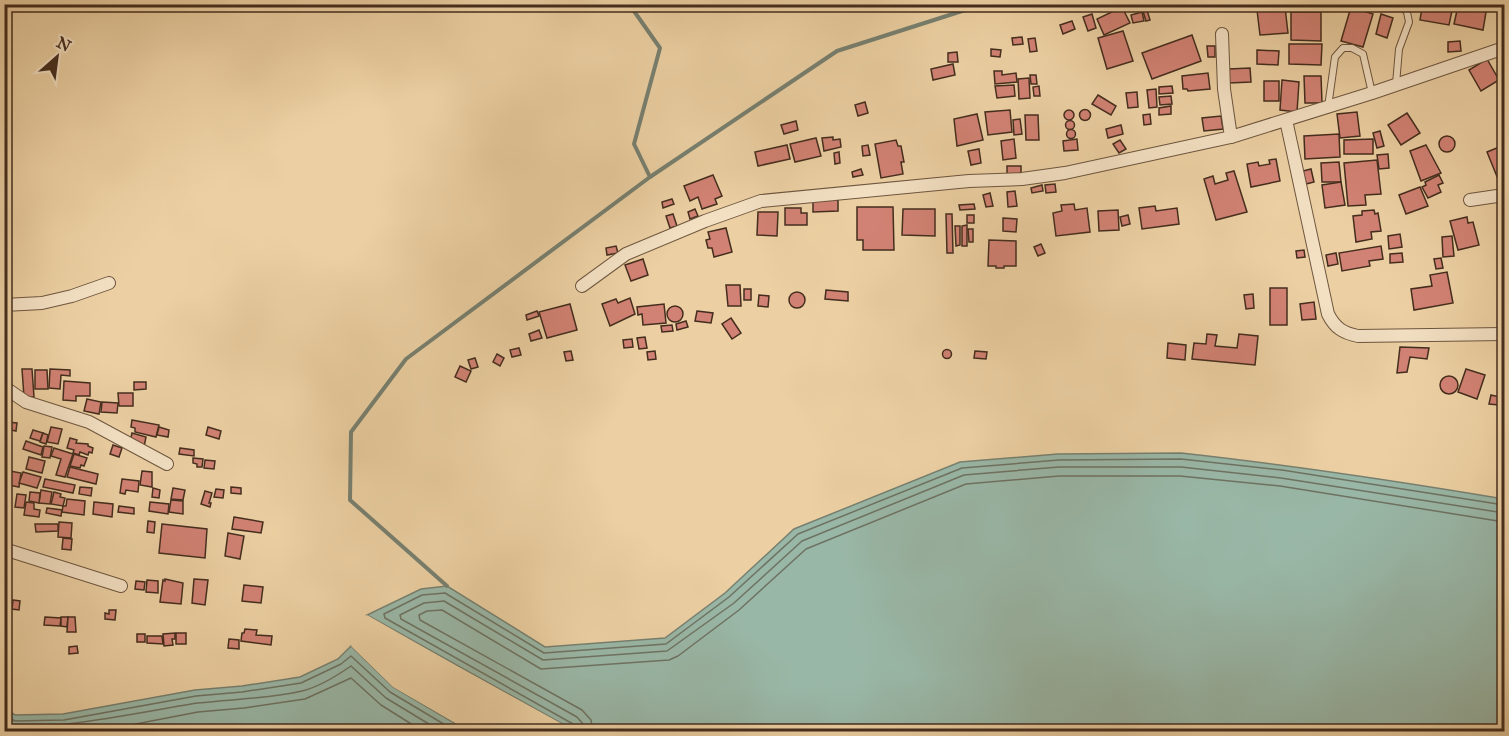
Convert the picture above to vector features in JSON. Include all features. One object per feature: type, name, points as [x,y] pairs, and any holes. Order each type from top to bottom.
[{"type":"street","points":[[1222,34],[1224,89],[1231,137]]},
{"type":"street","points":[[582,286],[626,254],[705,221],[761,201],[1054,175],[1231,137],[1504,51]]},
{"type":"street","points":[[1286,120],[1328,314],[1338,329],[1346,334],[1358,336],[1504,334]]},
{"type":"street","points":[[1470,200],[1504,195]]},
{"type":"street","points":[[4,305],[42,303],[110,283]]},
{"type":"street","points":[[4,387],[26,402],[89,422],[167,464]]},
{"type":"street","points":[[4,549],[120,586]]},
{"type":"lane","points":[[1396,84],[1399,49],[1409,22],[1407,12],[1399,4]]},
{"type":"lane","points":[[1328,107],[1335,57],[1343,48],[1352,48],[1363,54],[1372,93]]},
{"type":"water","points":[[1181,453],[1343,474],[1504,499],[1504,731],[575,731],[367,615],[421,589],[447,586],[545,647],[665,638],[725,593],[794,529],[960,462],[1058,454]]},
{"type":"water","points":[[351,646],[393,687],[468,731],[5,731],[4,708],[15,715],[63,714],[195,690],[242,686],[300,677],[338,659]]},
{"type":"pier","points":[[367,615],[575,731],[569,732],[457,670],[366,618]]},
{"type":"pier","points":[[353,644],[395,684],[471,732],[393,687],[351,646]]},
{"type":"building","points":[[1243,4],[1258,4],[1258,9],[1243,9]]},
{"type":"building","points":[[1437,4],[1453,6],[1449,25],[1420,20],[1422,8],[1436,11]]},
{"type":"building","points":[[1458,6],[1486,12],[1483,30],[1454,24]]},
{"type":"building","points":[[1122,7],[1130,23],[1104,35],[1097,19]]},
{"type":"building","points":[[1146,7],[1150,20],[1146,21],[1142,8]]},
{"type":"building","points":[[1285,7],[1288,33],[1260,35],[1257,10]]},
{"type":"building","points":[[1351,7],[1373,14],[1363,47],[1341,41]]},
{"type":"building","points":[[1142,12],[1144,21],[1133,23],[1131,15]]},
{"type":"building","points":[[1291,12],[1321,12],[1321,41],[1291,40]]},
{"type":"building","points":[[1092,14],[1096,28],[1088,31],[1083,17]]},
{"type":"building","points":[[1381,14],[1393,18],[1387,38],[1376,34]]},
{"type":"building","points":[[1072,21],[1075,29],[1063,34],[1060,25]]},
{"type":"building","points":[[1123,31],[1133,61],[1107,69],[1098,38]]},
{"type":"building","points":[[1192,35],[1201,61],[1152,79],[1142,53]]},
{"type":"building","points":[[1022,37],[1023,44],[1013,45],[1012,38]]},
{"type":"building","points":[[1035,38],[1037,51],[1030,52],[1028,39]]},
{"type":"building","points":[[1460,41],[1461,51],[1448,52],[1448,42]]},
{"type":"building","points":[[1289,44],[1322,44],[1321,65],[1289,64]]},
{"type":"building","points":[[1207,46],[1215,46],[1215,57],[1208,57]]},
{"type":"building","points":[[991,49],[1001,50],[1000,57],[991,56]]},
{"type":"building","points":[[1257,50],[1279,51],[1278,65],[1257,64]]},
{"type":"building","points":[[957,52],[958,62],[948,62],[948,53]]},
{"type":"building","points":[[1487,59],[1499,80],[1481,91],[1469,70]]},
{"type":"building","points":[[953,64],[955,75],[933,80],[931,69]]},
{"type":"building","points":[[1250,68],[1251,82],[1229,83],[1229,69]]},
{"type":"building","points":[[994,71],[1002,71],[1002,75],[1016,73],[1017,82],[995,84]]},
{"type":"building","points":[[1208,73],[1210,89],[1188,91],[1183,89],[1182,76]]},
{"type":"building","points":[[1030,75],[1036,75],[1037,84],[1031,84]]},
{"type":"building","points":[[1304,76],[1321,76],[1322,103],[1305,103]]},
{"type":"building","points":[[1029,78],[1030,98],[1019,99],[1018,79]]},
{"type":"building","points":[[1282,80],[1299,82],[1297,112],[1280,110]]},
{"type":"building","points":[[1264,81],[1279,81],[1279,101],[1264,101]]},
{"type":"building","points":[[1014,85],[1015,96],[997,98],[995,86]]},
{"type":"building","points":[[1039,86],[1040,96],[1034,96],[1033,87]]},
{"type":"building","points":[[1172,86],[1173,93],[1159,94],[1159,87]]},
{"type":"building","points":[[1156,89],[1157,107],[1149,108],[1147,90]]},
{"type":"building","points":[[1137,92],[1138,107],[1128,108],[1126,93]]},
{"type":"building","points":[[1098,95],[1116,106],[1111,115],[1092,104]]},
{"type":"building","points":[[1171,96],[1172,104],[1160,105],[1159,97]]},
{"type":"building","points":[[865,102],[868,113],[858,116],[855,105]]},
{"type":"building","points":[[1171,106],[1171,114],[1159,115],[1159,108]]},
{"type":"building","points":[[1085,109],[1091,115],[1085,121],[1079,115]]},
{"type":"building","points":[[1010,110],[1012,132],[988,135],[985,112]]},
{"type":"building","points":[[1069,110],[1073,111],[1073,119],[1069,120],[1065,119],[1064,115],[1065,111]]},
{"type":"building","points":[[1357,112],[1360,136],[1340,138],[1337,114]]},
{"type":"building","points":[[1407,113],[1420,133],[1401,145],[1388,125]]},
{"type":"building","points":[[977,114],[983,140],[957,146],[954,119]]},
{"type":"building","points":[[1150,114],[1151,124],[1144,125],[1143,115]]},
{"type":"building","points":[[1025,115],[1038,115],[1039,140],[1026,140]]},
{"type":"building","points":[[1221,116],[1223,129],[1204,131],[1202,118]]},
{"type":"building","points":[[1020,119],[1022,134],[1014,135],[1013,120]]},
{"type":"building","points":[[796,121],[798,130],[784,134],[781,125]]},
{"type":"building","points":[[1070,121],[1074,125],[1070,129],[1066,125]]},
{"type":"building","points":[[1121,125],[1123,134],[1108,138],[1106,129]]},
{"type":"building","points":[[1071,129],[1076,134],[1071,139],[1066,134]]},
{"type":"building","points":[[1380,131],[1384,146],[1377,148],[1373,133]]},
{"type":"building","points":[[1339,134],[1340,157],[1305,159],[1304,136]]},
{"type":"building","points":[[1444,136],[1450,136],[1455,144],[1453,150],[1444,152],[1439,147],[1439,141]]},
{"type":"building","points":[[833,137],[833,140],[840,139],[841,147],[824,151],[822,138]]},
{"type":"building","points":[[816,138],[821,156],[795,162],[790,144]]},
{"type":"building","points":[[1014,139],[1016,158],[1003,160],[1001,141]]},
{"type":"building","points":[[1077,139],[1078,150],[1064,151],[1063,141]]},
{"type":"building","points":[[1373,139],[1373,154],[1344,154],[1344,140]]},
{"type":"building","points":[[896,140],[898,146],[901,146],[904,162],[901,162],[903,174],[881,178],[875,144]]},
{"type":"building","points":[[1120,140],[1126,149],[1119,153],[1113,144]]},
{"type":"building","points":[[787,145],[790,159],[758,166],[755,152]]},
{"type":"building","points":[[868,145],[870,155],[863,156],[862,146]]},
{"type":"building","points":[[1426,145],[1441,173],[1421,181],[1410,151]]},
{"type":"building","points":[[1504,145],[1504,182],[1500,184],[1487,152]]},
{"type":"building","points":[[979,149],[981,163],[971,165],[968,151]]},
{"type":"building","points":[[839,152],[840,163],[835,164],[834,153]]},
{"type":"building","points":[[1388,154],[1389,168],[1379,169],[1377,155]]},
{"type":"building","points":[[1276,159],[1280,181],[1251,187],[1247,164],[1258,162],[1259,166],[1270,164],[1269,160]]},
{"type":"building","points":[[1377,160],[1381,194],[1365,195],[1366,205],[1348,206],[1344,163]]},
{"type":"building","points":[[1339,162],[1341,182],[1322,182],[1321,163]]},
{"type":"building","points":[[1007,166],[1021,166],[1021,174],[1007,174]]},
{"type":"building","points":[[861,169],[863,175],[853,177],[852,172]]},
{"type":"building","points":[[1311,169],[1314,182],[1306,184],[1303,171]]},
{"type":"building","points":[[1234,171],[1247,212],[1216,220],[1204,179],[1213,176],[1215,184],[1228,180],[1226,173]]},
{"type":"building","points":[[713,175],[722,196],[715,199],[717,204],[702,209],[698,197],[690,201],[684,186]]},
{"type":"building","points":[[1439,175],[1443,183],[1438,185],[1441,192],[1428,198],[1422,187],[1426,185],[1425,182]]},
{"type":"building","points":[[1341,182],[1345,205],[1325,208],[1322,185]]},
{"type":"building","points":[[1055,184],[1056,192],[1046,193],[1045,185]]},
{"type":"building","points":[[1042,185],[1043,191],[1032,193],[1031,188]]},
{"type":"building","points":[[1420,187],[1428,206],[1406,214],[1399,195]]},
{"type":"building","points":[[1015,191],[1017,206],[1008,207],[1007,192]]},
{"type":"building","points":[[990,193],[993,206],[986,207],[983,195]]},
{"type":"building","points":[[672,199],[674,204],[663,208],[662,202]]},
{"type":"building","points":[[838,200],[838,211],[813,212],[813,201]]},
{"type":"building","points":[[974,204],[975,209],[960,210],[959,205]]},
{"type":"building","points":[[1074,204],[1075,210],[1087,208],[1090,232],[1056,236],[1053,213],[1062,211],[1061,205]]},
{"type":"building","points":[[1155,206],[1156,211],[1177,208],[1179,224],[1142,229],[1139,208]]},
{"type":"building","points":[[857,207],[893,207],[894,250],[863,250],[863,240],[857,240]]},
{"type":"building","points":[[785,208],[801,208],[801,213],[807,213],[807,225],[785,225]]},
{"type":"building","points":[[695,209],[698,216],[690,219],[688,212]]},
{"type":"building","points":[[903,209],[935,209],[935,236],[902,235]]},
{"type":"building","points":[[1118,210],[1119,230],[1099,231],[1098,211]]},
{"type":"building","points":[[1374,210],[1375,214],[1378,213],[1381,231],[1371,232],[1372,239],[1356,242],[1353,216],[1362,215],[1362,211]]},
{"type":"building","points":[[758,212],[778,212],[777,236],[757,235]]},
{"type":"building","points":[[673,214],[677,226],[670,228],[666,216]]},
{"type":"building","points":[[946,214],[952,214],[953,253],[947,253]]},
{"type":"building","points":[[967,215],[974,215],[974,223],[967,223]]},
{"type":"building","points":[[1128,215],[1130,224],[1122,226],[1120,217]]},
{"type":"building","points":[[1467,217],[1468,223],[1473,222],[1479,245],[1458,250],[1450,221]]},
{"type":"building","points":[[1003,218],[1017,219],[1016,232],[1003,231]]},
{"type":"building","points":[[967,225],[967,246],[962,246],[962,226]]},
{"type":"building","points":[[955,226],[960,226],[960,245],[956,246]]},
{"type":"building","points":[[726,228],[732,252],[714,257],[712,248],[708,248],[706,240],[710,239],[708,232]]},
{"type":"building","points":[[968,229],[973,229],[973,242],[969,242]]},
{"type":"building","points":[[1400,234],[1402,247],[1389,249],[1388,236]]},
{"type":"building","points":[[1452,236],[1454,256],[1443,257],[1442,237]]},
{"type":"building","points":[[989,240],[1016,241],[1016,266],[996,268],[996,266],[988,266]]},
{"type":"building","points":[[1041,244],[1045,253],[1038,256],[1034,247]]},
{"type":"building","points":[[616,246],[618,253],[607,255],[606,248]]},
{"type":"building","points":[[1381,246],[1383,259],[1369,261],[1370,266],[1342,271],[1339,253]]},
{"type":"building","points":[[1304,250],[1305,257],[1297,258],[1296,251]]},
{"type":"building","points":[[1336,253],[1338,264],[1328,266],[1326,255]]},
{"type":"building","points":[[1402,253],[1403,262],[1390,263],[1390,254]]},
{"type":"building","points":[[1441,258],[1443,268],[1436,269],[1434,259]]},
{"type":"building","points":[[643,259],[648,275],[631,281],[625,265]]},
{"type":"building","points":[[1447,272],[1453,303],[1414,310],[1411,289],[1432,286],[1430,275]]},
{"type":"building","points":[[726,285],[740,285],[741,306],[728,306]]},
{"type":"building","points":[[1270,288],[1287,288],[1287,325],[1270,325]]},
{"type":"building","points":[[744,289],[751,289],[751,300],[744,300]]},
{"type":"building","points":[[826,290],[848,292],[848,301],[825,299]]},
{"type":"building","points":[[797,292],[805,300],[797,308],[789,300]]},
{"type":"building","points":[[1253,294],[1254,308],[1246,309],[1244,295]]},
{"type":"building","points":[[759,295],[769,296],[768,307],[758,306]]},
{"type":"building","points":[[630,298],[635,314],[610,326],[602,304],[616,299],[618,303]]},
{"type":"building","points":[[1314,302],[1316,319],[1302,320],[1300,304]]},
{"type":"building","points":[[570,304],[577,330],[547,338],[539,312]]},
{"type":"building","points":[[664,304],[666,323],[643,325],[642,314],[638,315],[637,307]]},
{"type":"building","points":[[675,306],[681,308],[683,314],[681,320],[675,322],[669,320],[667,314],[669,308]]},
{"type":"building","points":[[537,311],[539,316],[527,320],[526,315]]},
{"type":"building","points":[[697,311],[713,313],[711,323],[695,321]]},
{"type":"building","points":[[731,318],[741,333],[732,339],[722,324]]},
{"type":"building","points":[[686,321],[688,327],[677,330],[676,324]]},
{"type":"building","points":[[672,325],[673,331],[662,332],[661,326]]},
{"type":"building","points":[[539,330],[542,338],[531,341],[529,334]]},
{"type":"building","points":[[1207,334],[1217,335],[1215,346],[1237,348],[1239,334],[1258,336],[1255,365],[1192,359],[1194,343],[1206,344]]},
{"type":"building","points":[[645,337],[647,348],[639,349],[637,338]]},
{"type":"building","points":[[632,339],[633,347],[624,348],[623,340]]},
{"type":"building","points":[[1168,343],[1186,345],[1185,360],[1167,358]]},
{"type":"building","points":[[1400,347],[1429,348],[1427,359],[1410,357],[1407,372],[1397,373]]},
{"type":"building","points":[[519,348],[521,355],[512,357],[510,350]]},
{"type":"building","points":[[947,349],[952,354],[947,359],[942,354]]},
{"type":"building","points":[[571,351],[573,360],[566,361],[564,352]]},
{"type":"building","points":[[655,351],[656,359],[648,360],[647,352]]},
{"type":"building","points":[[975,351],[987,352],[986,359],[974,358]]},
{"type":"building","points":[[497,354],[504,358],[500,366],[493,362]]},
{"type":"building","points":[[475,358],[478,367],[471,369],[468,360]]},
{"type":"building","points":[[1501,361],[1504,361],[1504,383],[1499,383]]},
{"type":"building","points":[[460,366],[471,371],[466,382],[455,377]]},
{"type":"building","points":[[22,369],[32,369],[34,397],[24,397]]},
{"type":"building","points":[[50,369],[70,370],[70,376],[61,375],[60,389],[49,388]]},
{"type":"building","points":[[1466,369],[1485,375],[1477,399],[1458,392]]},
{"type":"building","points":[[35,370],[47,370],[48,389],[35,389]]},
{"type":"building","points":[[1449,376],[1455,379],[1458,385],[1455,391],[1449,394],[1443,391],[1440,385],[1443,379]]},
{"type":"building","points":[[64,381],[90,383],[90,396],[76,396],[76,401],[63,400]]},
{"type":"building","points":[[134,382],[146,382],[146,389],[134,390]]},
{"type":"building","points":[[118,393],[133,393],[133,406],[119,406]]},
{"type":"building","points":[[1491,395],[1500,397],[1499,405],[1489,404]]},
{"type":"building","points":[[87,399],[101,402],[99,414],[84,411]]},
{"type":"building","points":[[102,402],[118,403],[117,413],[101,412]]},
{"type":"building","points":[[132,420],[159,425],[156,437],[135,432],[135,428],[131,427]]},
{"type":"building","points":[[7,422],[17,423],[16,431],[6,429]]},
{"type":"building","points":[[51,427],[62,429],[58,444],[47,442]]},
{"type":"building","points":[[159,427],[169,430],[168,437],[157,435]]},
{"type":"building","points":[[208,427],[221,431],[219,439],[206,435]]},
{"type":"building","points":[[33,430],[43,433],[40,441],[30,438]]},
{"type":"building","points":[[43,433],[48,435],[46,444],[40,442]]},
{"type":"building","points":[[132,433],[146,437],[144,447],[130,442]]},
{"type":"building","points":[[70,438],[77,440],[76,443],[88,444],[93,448],[92,453],[89,452],[88,455],[80,452],[79,455],[73,453],[74,450],[67,448]]},
{"type":"building","points":[[26,441],[43,447],[41,455],[23,449]]},
{"type":"building","points":[[113,445],[122,448],[119,457],[110,454]]},
{"type":"building","points":[[44,446],[52,447],[50,458],[42,457]]},
{"type":"building","points":[[54,448],[73,454],[65,477],[56,475],[61,459],[51,456]]},
{"type":"building","points":[[180,448],[194,450],[194,456],[179,454]]},
{"type":"building","points":[[74,454],[87,458],[84,466],[81,465],[80,468],[70,466]]},
{"type":"building","points":[[29,457],[45,461],[42,473],[26,469]]},
{"type":"building","points":[[193,458],[203,459],[202,467],[197,467],[197,464],[193,463]]},
{"type":"building","points":[[205,460],[215,461],[214,469],[204,468]]},
{"type":"building","points":[[70,467],[98,474],[96,484],[67,477]]},
{"type":"building","points":[[10,471],[21,473],[19,487],[8,485]]},
{"type":"building","points":[[142,471],[152,472],[152,487],[140,485]]},
{"type":"building","points":[[23,472],[41,477],[37,488],[19,483]]},
{"type":"building","points":[[45,479],[75,485],[73,493],[43,487]]},
{"type":"building","points":[[122,479],[139,481],[138,492],[126,490],[125,494],[120,493]]},
{"type":"building","points":[[80,487],[92,488],[91,496],[79,494]]},
{"type":"building","points":[[231,487],[241,488],[241,494],[231,493]]},
{"type":"building","points":[[153,488],[160,490],[159,498],[152,497]]},
{"type":"building","points":[[173,488],[185,490],[183,500],[171,499]]},
{"type":"building","points":[[216,489],[224,490],[223,498],[214,497]]},
{"type":"building","points":[[41,490],[52,492],[50,504],[39,503]]},
{"type":"building","points":[[205,491],[212,493],[210,507],[201,504]]},
{"type":"building","points":[[30,492],[40,493],[39,503],[29,501]]},
{"type":"building","points":[[54,492],[65,498],[63,506],[51,504]]},
{"type":"building","points":[[17,494],[26,495],[24,508],[15,507]]},
{"type":"building","points":[[67,499],[85,501],[84,515],[62,512]]},
{"type":"building","points":[[171,500],[183,501],[183,514],[169,512]]},
{"type":"building","points":[[26,502],[34,503],[34,509],[40,510],[39,517],[24,515]]},
{"type":"building","points":[[94,502],[113,504],[112,517],[93,514]]},
{"type":"building","points":[[150,502],[169,504],[168,514],[149,511]]},
{"type":"building","points":[[119,506],[134,508],[134,514],[118,512]]},
{"type":"building","points":[[47,508],[62,510],[61,516],[46,513]]},
{"type":"building","points":[[234,517],[263,522],[261,533],[232,529]]},
{"type":"building","points":[[148,521],[155,522],[154,533],[147,532]]},
{"type":"building","points":[[59,522],[72,523],[71,538],[58,537]]},
{"type":"building","points":[[35,524],[58,524],[58,531],[36,532]]},
{"type":"building","points":[[162,524],[207,529],[205,558],[159,553]]},
{"type":"building","points":[[228,533],[244,536],[240,559],[225,556]]},
{"type":"building","points":[[63,538],[72,539],[71,550],[62,549]]},
{"type":"building","points":[[165,579],[183,583],[181,604],[160,602]]},
{"type":"building","points":[[194,579],[208,580],[205,605],[192,603]]},
{"type":"building","points":[[147,580],[158,581],[158,593],[146,592]]},
{"type":"building","points":[[136,581],[145,582],[144,590],[135,589]]},
{"type":"building","points":[[244,585],[263,587],[261,603],[242,601]]},
{"type":"building","points":[[13,600],[20,601],[19,610],[12,609]]},
{"type":"building","points":[[109,610],[116,610],[115,620],[105,619],[105,613],[109,614]]},
{"type":"building","points":[[45,617],[61,618],[60,626],[44,625]]},
{"type":"building","points":[[61,617],[68,617],[67,627],[61,626]]},
{"type":"building","points":[[68,617],[75,617],[76,632],[67,632]]},
{"type":"building","points":[[245,629],[257,630],[256,635],[272,636],[271,645],[241,641]]},
{"type":"building","points":[[175,633],[175,639],[172,639],[173,645],[164,646],[163,634]]},
{"type":"building","points":[[176,633],[186,633],[186,644],[176,644]]},
{"type":"building","points":[[137,634],[145,634],[145,642],[137,642]]},
{"type":"building","points":[[147,636],[162,636],[163,644],[147,643]]},
{"type":"building","points":[[229,639],[239,640],[239,649],[228,648]]},
{"type":"building","points":[[77,646],[78,653],[69,654],[69,647]]},
{"type":"waterway","points":[[629,4],[660,48],[634,144],[650,177]]},
{"type":"waterway","points":[[447,586],[350,500],[351,432],[406,359],[650,177],[837,51],[984,4]]}]
